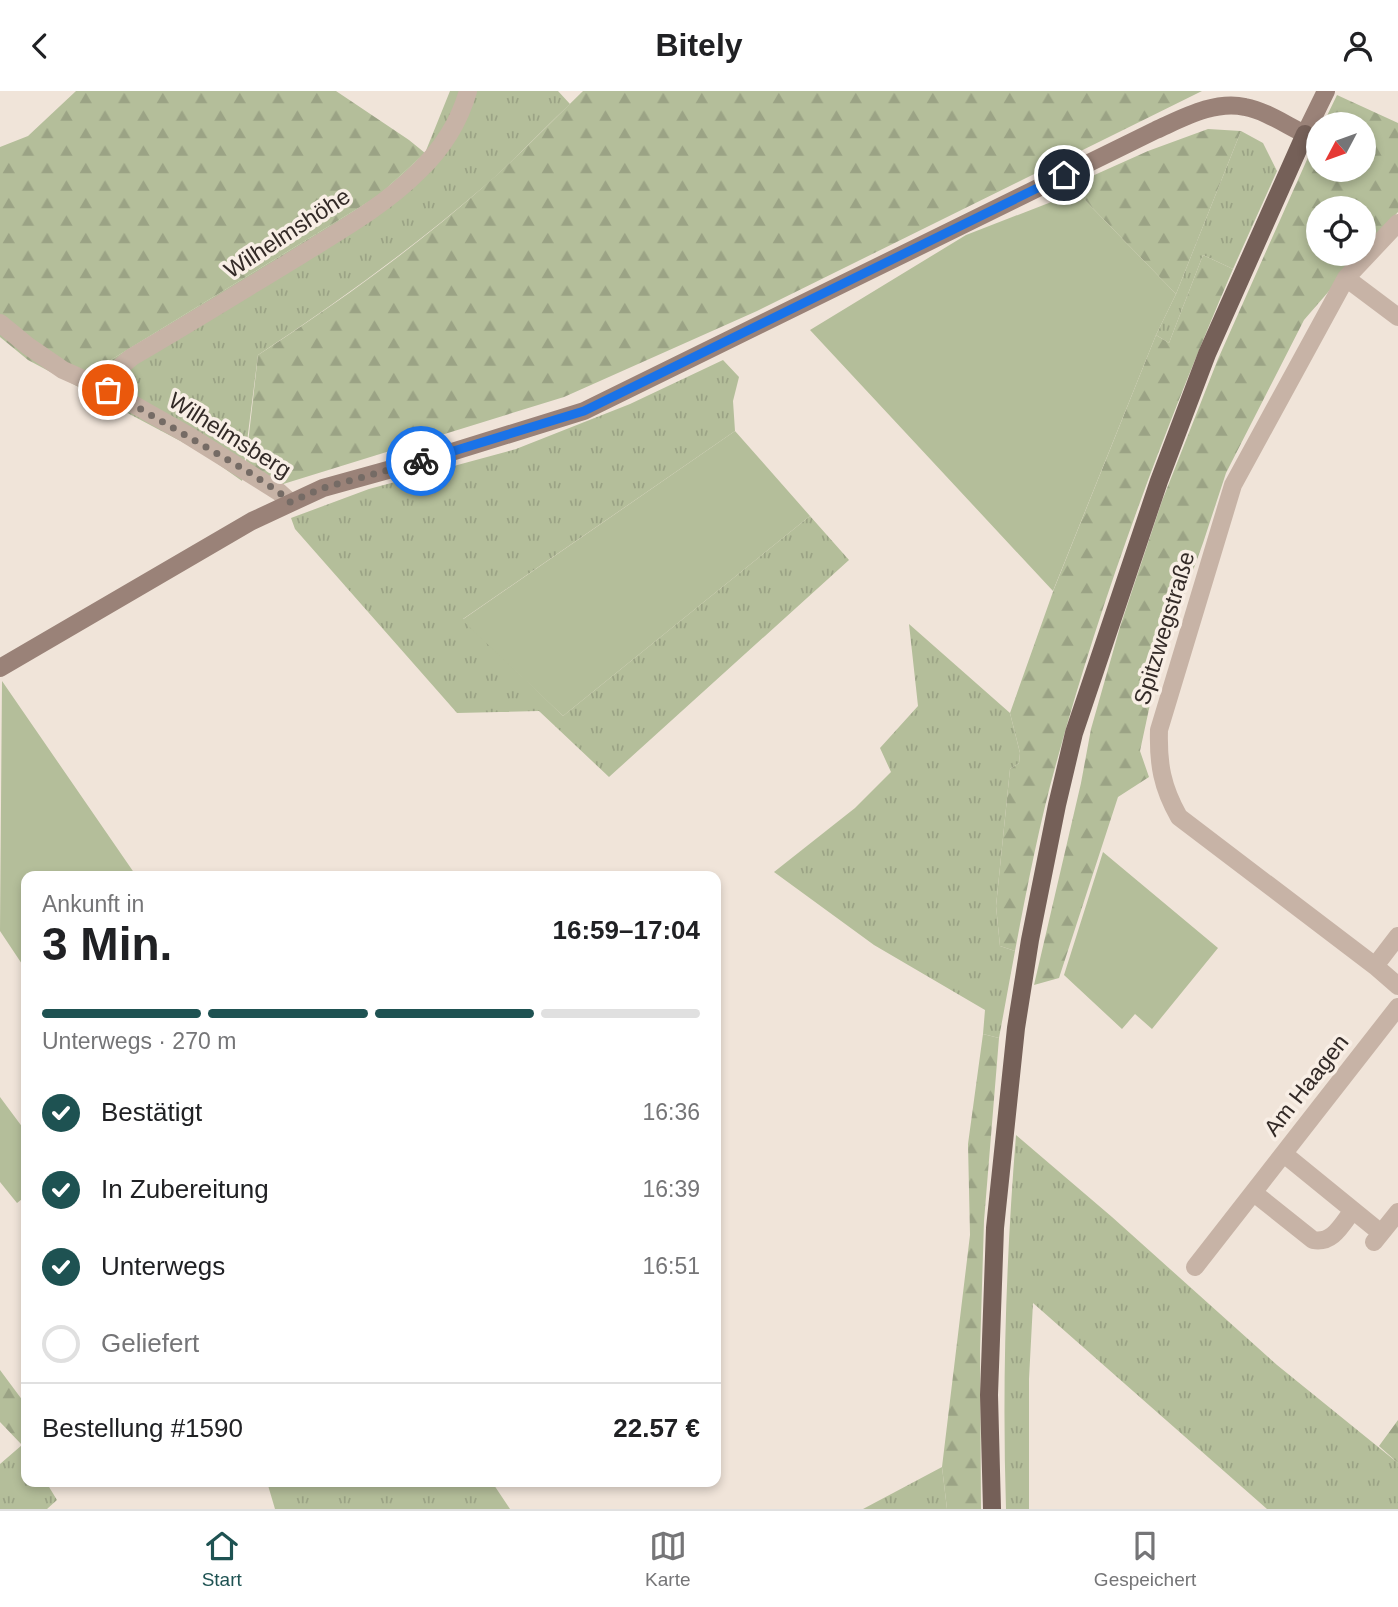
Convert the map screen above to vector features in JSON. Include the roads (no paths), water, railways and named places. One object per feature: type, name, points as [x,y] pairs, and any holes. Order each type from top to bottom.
[{"type":"main road","points":[[992,1509],[989,1395],[995,1228],[1016,1028],[1030,940],[1057,805],[1074,733],[1159,481],[1193,392],[1326,91]]},
{"type":"main road","points":[[0,668],[290,502],[323,488],[584,411],[1156,130],[1198,112],[1226,106],[1245,107],[1273,117],[1305,134]]},
{"type":"street","name":"Wilhelmshöhe","points":[[108,390],[120,367],[131,357],[336,232],[411,179],[452,131],[468,91]]},
{"type":"street","name":"Spitzwegstraße","points":[[1398,223],[1346,278],[1233,485],[1158,730],[1158,759],[1167,797],[1179,817],[1398,986]]},
{"type":"street","points":[[1346,278],[1398,317]]},
{"type":"street","name":"Wilhelmsberg","points":[[0,323],[63,369],[108,390],[247,471],[290,502]]},
{"type":"street","points":[[1375,966],[1398,936]]},
{"type":"street","name":"Am Haagen","points":[[1195,1267],[1398,1007]]},
{"type":"street","points":[[1284,1154],[1353,1210],[1378,1237],[1398,1212]]},
{"type":"street","points":[[1254,1193],[1313,1240],[1323,1242],[1330,1239],[1353,1210]]}]
